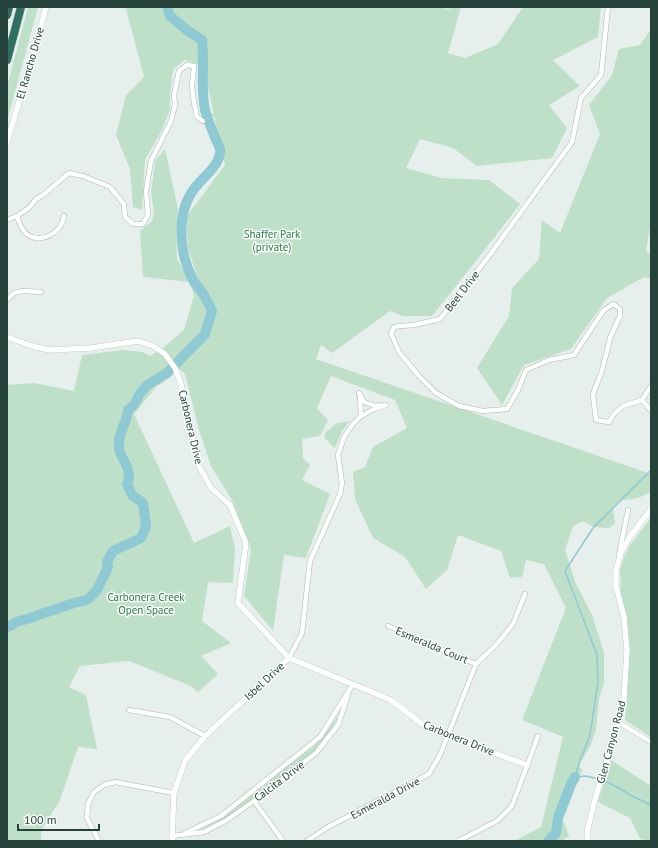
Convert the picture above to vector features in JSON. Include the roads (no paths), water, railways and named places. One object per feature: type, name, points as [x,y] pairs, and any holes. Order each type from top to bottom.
[{"type":"highway","points":[[7,15],[9,7]]},
{"type":"highway","points":[[7,60],[21,7]]},
{"type":"street","name":"El Rancho Drive","points":[[7,142],[46,7]]},
{"type":"street","name":"Beel Drive","points":[[608,7],[601,75],[581,98],[572,142],[489,256],[440,319],[414,326],[400,326],[394,328],[391,333],[399,352],[419,376],[436,393],[459,406],[483,411],[507,409],[518,390],[526,370],[549,360],[574,355],[603,311],[613,304],[620,309],[620,316],[610,338],[602,371],[594,394],[596,420],[609,422],[614,414],[623,406],[642,400]]},
{"type":"street","points":[[7,220],[17,216],[30,207],[36,199],[69,173],[83,176],[110,187],[124,204],[126,217],[133,224],[143,224],[148,215],[146,191],[151,161],[172,121],[175,105],[174,95],[179,71],[187,65],[194,66],[192,86],[194,103],[197,117],[203,120]]},
{"type":"street","points":[[17,216],[21,228],[27,235],[41,239],[49,236],[59,228],[63,222],[64,216]]},
{"type":"street","points":[[7,300],[14,293],[23,291],[41,292]]},
{"type":"street","name":"Carbonera Drive","points":[[7,337],[48,350],[91,348],[138,341],[153,346],[165,354],[175,368],[181,384],[198,464],[211,488],[230,505],[246,543],[238,603],[289,658],[391,700],[422,724],[448,736],[528,765]]},
{"type":"street","points":[[651,386],[642,400],[651,411]]},
{"type":"street","points":[[359,393],[364,402],[375,406],[386,405],[374,409],[361,416],[359,393]]},
{"type":"street","name":"Isbel Drive","points":[[173,839],[174,792],[185,761],[205,736],[289,658],[302,632],[310,561],[340,494],[342,484],[338,454],[344,437],[361,416]]},
{"type":"street","name":"Glen Canyon Road","points":[[588,841],[587,832],[594,803],[624,699],[627,650],[624,617],[616,586],[616,570],[620,553],[629,538],[651,509]]},
{"type":"street","points":[[616,570],[628,510]]},
{"type":"street","name":"Esmeralda Drive","points":[[307,841],[328,827],[429,774],[440,756],[476,664],[496,645],[512,624],[525,594]]},
{"type":"street","name":"Esmeralda Court","points":[[388,626],[476,664]]},
{"type":"street","name":"Calcita Drive","points":[[173,839],[220,816],[320,737],[353,684]]},
{"type":"street","name":"Calcita Drive","points":[[182,834],[204,832],[228,820],[316,752],[338,725],[348,694]]},
{"type":"street","points":[[129,710],[170,717],[205,736]]},
{"type":"street","points":[[618,722],[651,742]]},
{"type":"street","points":[[458,841],[497,821],[512,806],[538,736]]},
{"type":"street","points":[[99,841],[87,818],[88,804],[94,792],[104,785],[115,782],[174,792]]},
{"type":"street","points":[[254,801],[283,841]]},
{"type":"street","points":[[583,841],[587,832]]},
{"type":"street","points":[[587,832],[593,841]]},
{"type":"waterway","points":[[7,627],[16,622],[87,600],[97,590],[108,567],[107,562],[113,551],[141,538],[146,526],[143,503],[132,495],[127,484],[129,471],[121,455],[119,438],[128,410],[134,405],[139,395],[147,385],[167,373],[205,334],[212,311],[203,294],[194,282],[188,269],[184,256],[181,230],[186,205],[191,193],[216,164],[220,155],[220,149],[205,110],[202,40],[170,16],[167,7]]},
{"type":"waterway","points":[[599,779],[586,776],[575,777],[590,735],[598,682],[597,655],[565,571],[593,528],[651,470]]},
{"type":"waterway","points":[[548,841],[556,833],[558,817],[575,777]]},
{"type":"waterway","points":[[603,780],[651,805]]},
{"type":"park label","name":"Shaffer Park (private)","points":[[272,240]]},
{"type":"park label","name":"Carbonera Creek Open Space","points":[[146,603]]}]
